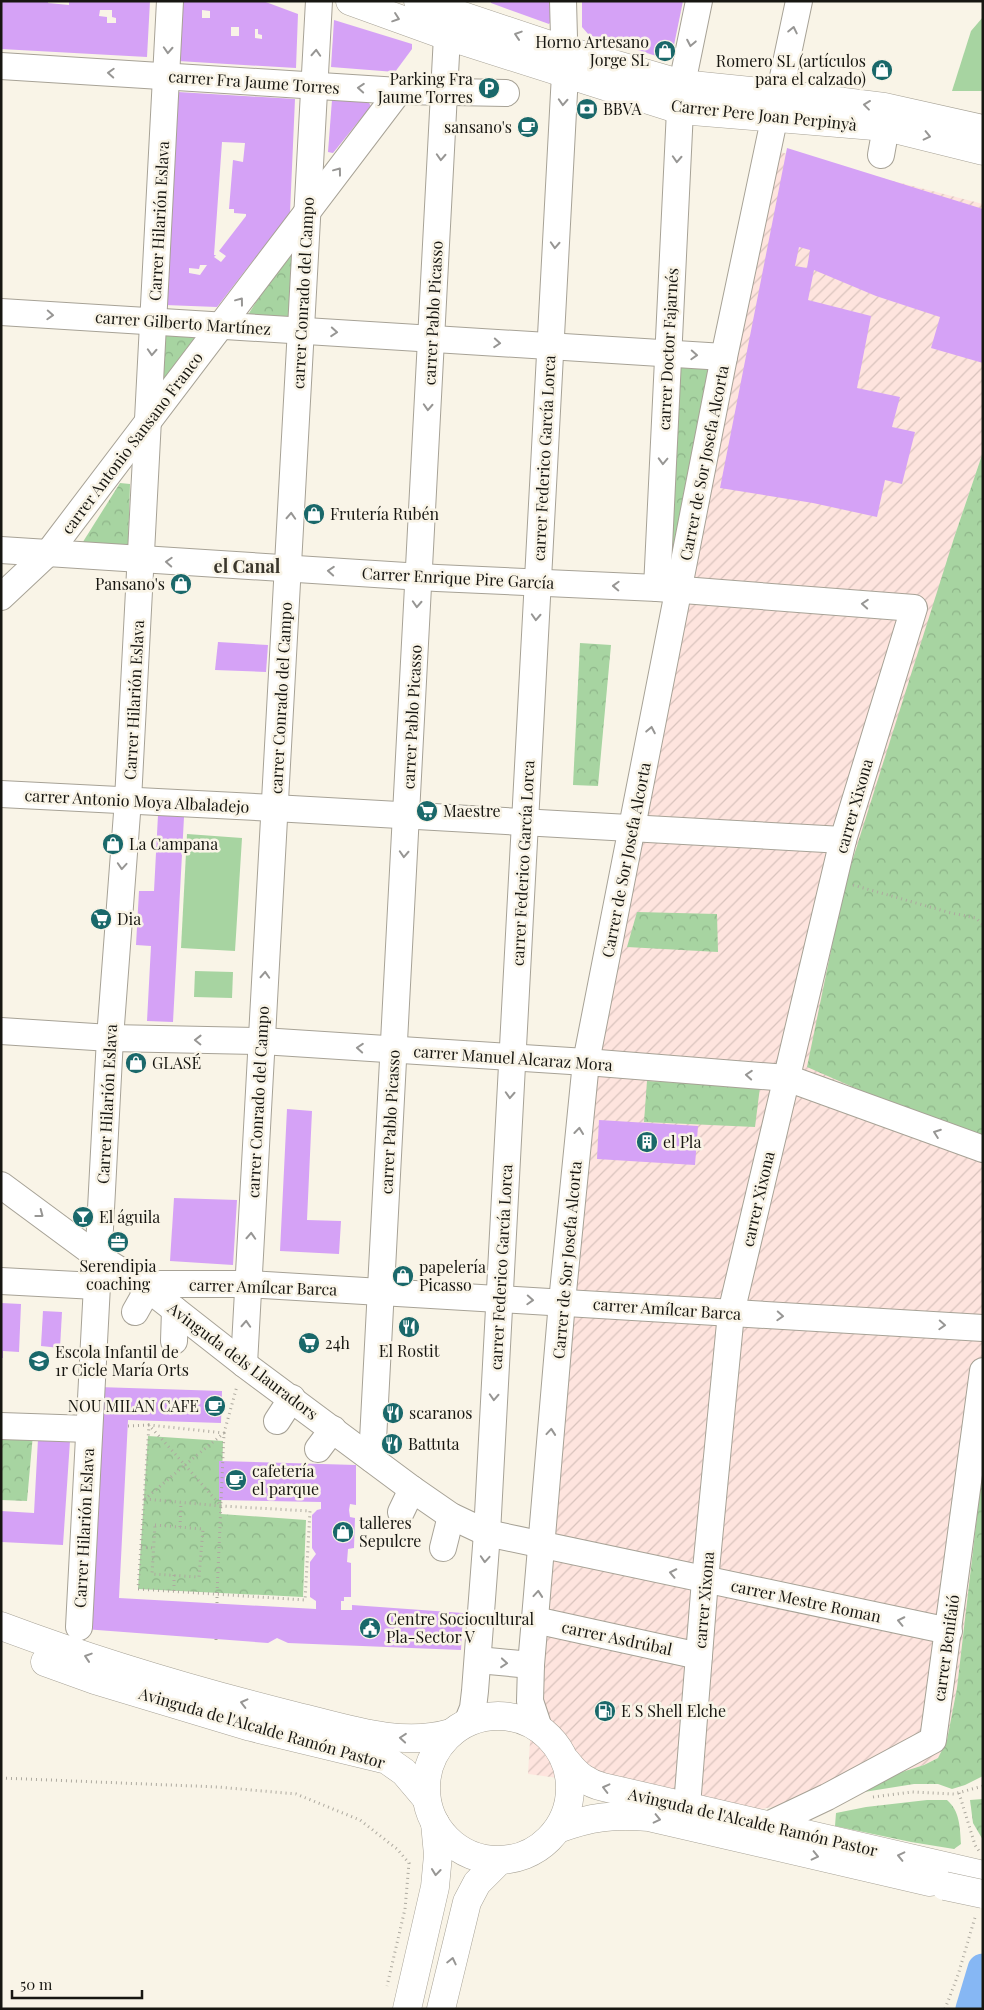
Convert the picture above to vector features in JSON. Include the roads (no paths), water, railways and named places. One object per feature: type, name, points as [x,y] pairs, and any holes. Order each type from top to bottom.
[{"type":"main road","name":"Carrer Pere Joan Perpinyà","points":[[350,1],[454,13]]},
{"type":"main road","name":"Carrer Pere Joan Perpinyà","points":[[418,1],[454,13],[565,62],[681,97],[777,106],[884,107],[983,129]]},
{"type":"main road","name":"Carrer Pere Joan Perpinyà","points":[[777,106],[886,127],[983,151]]},
{"type":"main road","name":"Avinguda de l'Alcalde Ramón Pastor","points":[[1,1626],[82,1655],[210,1695],[342,1727],[379,1735],[416,1739],[433,1738],[459,1728]]},
{"type":"main road","name":"Avinguda de l'Alcalde Ramón Pastor","points":[[1,1645],[95,1680],[202,1713],[251,1727],[387,1760],[404,1772],[430,1811]]},
{"type":"main road","points":[[407,2009],[435,1888],[438,1855],[430,1811],[427,1775],[438,1747],[459,1728],[488,1716],[506,1716],[523,1720],[539,1728],[555,1744],[566,1762],[571,1779],[571,1797],[566,1814],[558,1829],[546,1842],[532,1852],[516,1858],[499,1861],[480,1858],[462,1851],[446,1839],[430,1811]]},
{"type":"main road","name":"Avinguda de l'Alcalde Ramón Pastor","points":[[566,1762],[577,1776],[594,1785],[768,1825],[947,1876]]},
{"type":"main road","name":"Avinguda de l'Alcalde Ramón Pastor","points":[[558,1829],[581,1820],[600,1817],[624,1815],[649,1817],[947,1876]]},
{"type":"main road","points":[[441,2009],[467,1902],[477,1883],[499,1861]]},
{"type":"main road","points":[[947,1876],[983,1875]]},
{"type":"main road","points":[[947,1876],[980,1900]]},
{"type":"street","name":"Carrer Hilarión Eslava","points":[[78,1627],[110,1038],[128,800],[170,1]]},
{"type":"street","name":"carrer Conrado del Campo","points":[[244,1364],[319,1]]},
{"type":"street","name":"carrer Federico García Lorca","points":[[459,1728],[473,1708],[487,1533],[565,62],[563,1]]},
{"type":"street","name":"carrer Doctor Fajarnés","points":[[668,589],[667,354],[681,97],[699,1]]},
{"type":"street","name":"Carrer de Sor Josefa Alcorta","points":[[539,1728],[530,1701],[530,1665],[542,1546],[562,1302],[586,1062],[632,828],[668,589],[724,357],[799,1]]},
{"type":"street","name":"carrer Pablo Picasso","points":[[372,1459],[444,91],[454,13]]},
{"type":"street","name":"carrer Fra Jaume Torres","points":[[1,66],[400,91],[506,93]]},
{"type":"street","name":"carrer Antonio Sansano Franco","points":[[1,597],[49,552],[400,91]]},
{"type":"street","points":[[881,156],[886,127]]},
{"type":"street","name":"carrer Gilberto Martínez","points":[[1,312],[724,357]]},
{"type":"street","name":"Carrer Enrique Pire García","points":[[1,550],[419,577],[668,589],[914,608]]},
{"type":"street","name":"carrer Xixona","points":[[687,1806],[705,1580],[731,1313],[842,840],[914,608]]},
{"type":"street","name":"carrer Antonio Moya Albaladejo","points":[[1,794],[842,840]]},
{"type":"street","name":"carrer Manuel Alcaraz Mora","points":[[1,1031],[110,1038],[262,1041],[586,1062],[787,1078],[983,1149]]},
{"type":"street","name":"Avinguda dels Llauradors","points":[[1,1185],[98,1256],[145,1287],[244,1364],[292,1398],[326,1439],[372,1459],[451,1516],[487,1533]]},
{"type":"street","points":[[1,1281],[96,1286]]},
{"type":"street","name":"carrer Amílcar Barca","points":[[145,1287],[248,1284],[983,1328]]},
{"type":"street","points":[[135,1312],[145,1287]]},
{"type":"street","points":[[174,1341],[175,1310]]},
{"type":"street","name":"carrer Benifaió","points":[[768,1825],[827,1797],[933,1740],[983,1372]]},
{"type":"street","points":[[277,1421],[292,1398]]},
{"type":"street","name":"Carrer Hilarión Eslava","points":[[1,1426],[89,1429]]},
{"type":"street","points":[[401,1512],[412,1489]]},
{"type":"street","points":[[444,1548],[451,1516]]},
{"type":"street","name":"carrer Mestre Roman","points":[[487,1533],[949,1631]]},
{"type":"street","name":"carrer Asdrúbal","points":[[535,1620],[699,1656]]},
{"type":"street","points":[[478,1660],[530,1665]]},
{"type":"waterway","points":[[971,2009],[983,1969]]},
{"type":"place","name":"Horno Artesano Jorge SL","points":[[665,51]]},
{"type":"place","name":"Romero SL (artículos para el calzado)","points":[[882,70]]},
{"type":"place","name":"Parking Fra Jaume Torres","points":[[489,88]]},
{"type":"place","name":"BBVA","points":[[587,109]]},
{"type":"place","name":"sansano's","points":[[528,127]]},
{"type":"place","name":"Frutería Rubén","points":[[314,514]]},
{"type":"place","name":"Pansano's","points":[[181,584]]},
{"type":"place","name":"Maestre","points":[[427,811]]},
{"type":"place","name":"La Campana","points":[[113,844]]},
{"type":"place","name":"Dia","points":[[101,919]]},
{"type":"place","name":"GLASÉ","points":[[136,1063]]},
{"type":"place","name":"el Pla","points":[[647,1142]]},
{"type":"place","name":"El águila","points":[[83,1217]]},
{"type":"place","name":"Serendipia coaching","points":[[118,1242]]},
{"type":"place","name":"papelería Picasso","points":[[403,1276]]},
{"type":"place","name":"El Rostit","points":[[409,1327]]},
{"type":"place","name":"24h","points":[[309,1343]]},
{"type":"place","name":"Escola Infantil de 1r Cicle María Orts","points":[[39,1361]]},
{"type":"place","name":"NOU MILAN CAFE","points":[[215,1406]]},
{"type":"place","name":"scaranos","points":[[393,1413]]},
{"type":"place","name":"Battuta","points":[[392,1444]]},
{"type":"place","name":"cafetería el parque","points":[[236,1480]]},
{"type":"place","name":"talleres Sepulcre","points":[[343,1532]]},
{"type":"place","name":"Centre Sociocultural Pla-Sector V","points":[[370,1628]]},
{"type":"place","name":"E S Shell Elche","points":[[605,1711]]},
{"type":"district","name":"el Canal","points":[[247,567]]}]
